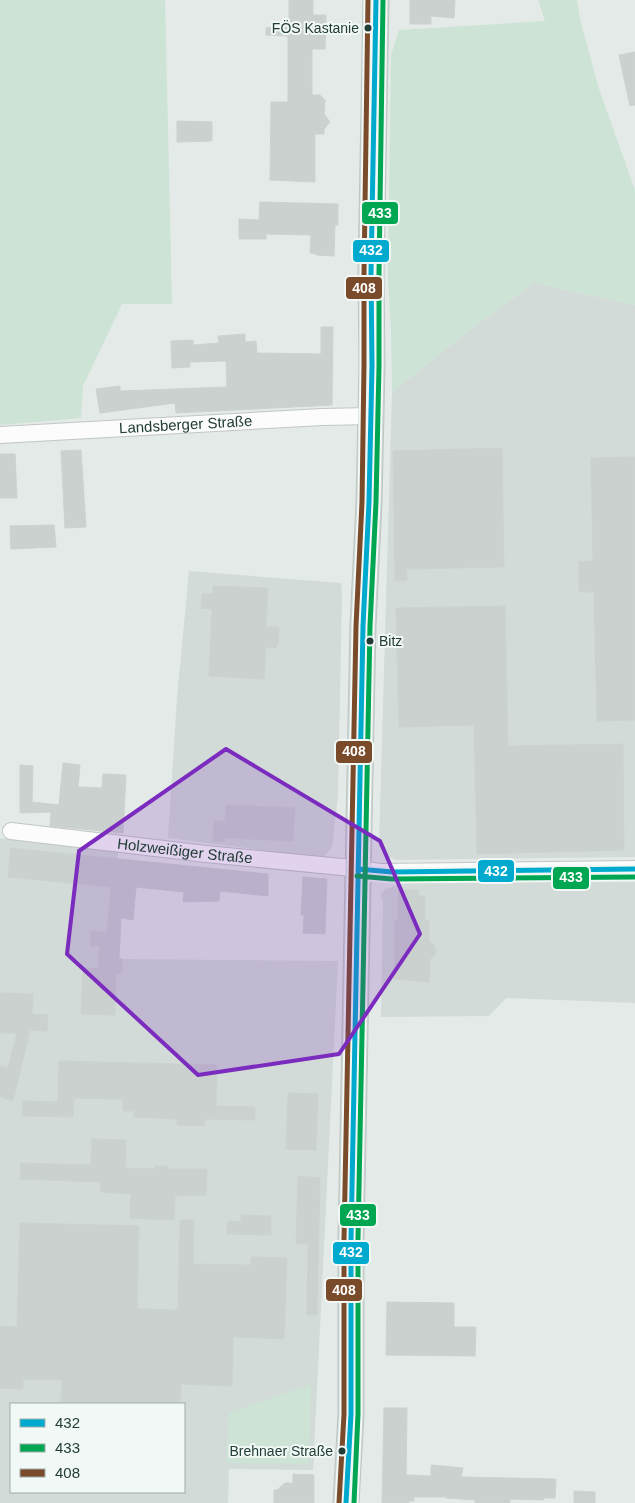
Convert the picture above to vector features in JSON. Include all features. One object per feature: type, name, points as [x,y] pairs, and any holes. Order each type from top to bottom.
[{"type":"main road","points":[[346,1503],[351,1414],[351,1230],[363,635],[370,502],[371,272],[376,0]]},
{"type":"street","name":"Landsberger Straße","points":[[0,434],[371,416]]},
{"type":"street","name":"Holzweißiger Straße","points":[[12,831],[206,854],[392,872],[635,869]]},
{"type":"highlighted area","points":[[226,749],[380,841],[420,934],[339,1054],[198,1075],[67,954],[79,851]]},
{"type":"shaded area","points":[[534,283],[635,305],[635,857],[396,860],[385,855],[379,845],[392,392],[467,332]]},
{"type":"shaded area","points":[[189,571],[341,583],[338,796],[332,847],[323,858],[168,838],[177,698]]},
{"type":"shaded area","points":[[0,838],[118,851],[118,959],[338,961],[313,1470],[229,1469],[228,1503],[0,1503]]},
{"type":"shaded area","points":[[635,879],[635,1003],[506,998],[489,1016],[381,1017],[383,901],[380,896],[385,889],[405,883]]},
{"type":"green space","points":[[0,0],[165,0],[172,304],[122,304],[83,386],[81,418],[0,425]]},
{"type":"green space","points":[[538,0],[577,0],[580,19],[598,86],[635,190],[635,305],[534,283],[467,332],[392,392],[388,279],[391,55],[399,30],[545,21]]},
{"type":"green space","points":[[311,1384],[309,1464],[226,1463],[229,1413]]},
{"type":"building","points":[[289,0],[313,0],[313,15],[326,15],[325,49],[312,49],[312,95],[320,95],[325,100],[324,114],[330,122],[324,129],[324,134],[315,134],[315,182],[270,180],[271,102],[288,102],[288,36],[266,35],[266,28],[289,26]]},
{"type":"building","points":[[410,0],[455,0],[454,18],[431,16],[431,24],[410,24]]},
{"type":"building","points":[[635,52],[635,105],[630,106],[619,55]]},
{"type":"building","points":[[177,121],[212,122],[212,141],[177,142]]},
{"type":"building","points":[[260,202],[338,204],[338,225],[335,225],[334,256],[310,253],[311,235],[266,234],[266,239],[239,239],[239,219],[259,220]]},
{"type":"building","points":[[321,327],[333,327],[332,405],[176,413],[175,403],[100,413],[96,389],[120,386],[120,391],[227,387],[226,361],[190,362],[190,367],[172,368],[171,341],[193,340],[193,345],[219,343],[218,336],[245,334],[245,342],[256,341],[257,353],[321,354]]},
{"type":"building","points":[[502,448],[504,567],[406,569],[407,580],[395,581],[393,451]]},
{"type":"building","points":[[81,450],[86,527],[65,528],[61,451]]},
{"type":"building","points":[[0,454],[15,454],[17,498],[0,498]]},
{"type":"building","points":[[635,457],[635,720],[597,721],[594,592],[579,592],[579,562],[593,561],[591,458]]},
{"type":"building","points":[[54,525],[56,547],[11,549],[10,526]]},
{"type":"building","points":[[213,586],[268,588],[266,627],[279,627],[278,644],[275,648],[266,647],[264,679],[209,676],[212,609],[201,608],[202,594],[213,594]]},
{"type":"building","points":[[505,606],[508,746],[623,744],[624,850],[477,854],[474,725],[399,727],[396,608]]},
{"type":"building","points":[[63,763],[80,765],[78,787],[102,788],[103,774],[126,775],[123,833],[50,826],[51,812],[20,813],[20,765],[33,766],[32,802],[59,805]]},
{"type":"building","points":[[226,805],[295,808],[293,841],[225,838],[225,841],[213,841],[214,821],[225,821]]},
{"type":"building","points":[[11,848],[268,874],[268,896],[220,891],[219,901],[183,902],[184,892],[136,887],[133,920],[121,918],[119,959],[122,959],[122,973],[116,973],[115,1015],[81,1014],[83,968],[98,969],[100,946],[90,946],[91,931],[107,932],[111,887],[8,877]]},
{"type":"building","points":[[303,877],[327,879],[325,934],[303,933],[304,915],[301,915]]},
{"type":"building","points":[[398,890],[419,890],[419,896],[425,896],[425,921],[429,921],[429,941],[436,950],[434,956],[430,959],[429,982],[394,979],[395,921],[398,920]]},
{"type":"building","points":[[0,993],[33,994],[32,1014],[48,1015],[47,1031],[30,1030],[13,1101],[0,1097],[0,1066],[8,1068],[17,1033],[0,1033]]},
{"type":"building","points":[[59,1061],[217,1065],[216,1106],[255,1107],[255,1120],[205,1119],[204,1126],[177,1125],[177,1119],[134,1117],[134,1111],[123,1111],[123,1099],[74,1098],[73,1117],[22,1116],[23,1101],[58,1102]]},
{"type":"building","points":[[288,1093],[318,1094],[316,1150],[286,1149]]},
{"type":"building","points":[[92,1139],[126,1140],[125,1168],[155,1169],[155,1166],[168,1166],[168,1169],[207,1169],[206,1195],[175,1196],[174,1220],[130,1218],[131,1194],[100,1192],[101,1182],[20,1179],[21,1163],[91,1165]]},
{"type":"building","points":[[298,1176],[320,1178],[317,1315],[307,1315],[308,1244],[296,1244]]},
{"type":"building","points":[[241,1215],[271,1216],[271,1235],[227,1234],[228,1221],[241,1222]]},
{"type":"building","points":[[180,1220],[194,1220],[193,1264],[251,1265],[251,1257],[287,1258],[284,1339],[233,1337],[232,1386],[181,1384],[180,1403],[61,1403],[62,1380],[23,1379],[23,1389],[0,1388],[0,1326],[17,1327],[20,1223],[139,1226],[137,1309],[178,1310]]},
{"type":"building","points":[[387,1302],[454,1303],[454,1327],[476,1327],[475,1356],[386,1355]]},
{"type":"building","points":[[384,1408],[407,1408],[406,1475],[431,1476],[431,1465],[463,1468],[461,1477],[556,1479],[555,1498],[544,1498],[543,1500],[510,1499],[510,1503],[475,1503],[475,1500],[447,1497],[414,1497],[414,1501],[409,1501],[409,1503],[382,1503]]},
{"type":"building","points":[[293,1474],[314,1475],[314,1503],[274,1503],[274,1490],[277,1490],[285,1483],[293,1483]]},
{"type":"building","points":[[574,1491],[595,1492],[595,1503],[574,1503]]},
{"type":"transit line","name":"408","points":[[339,1503],[344,1414],[344,1239],[356,626],[362,502],[368,0]]},
{"type":"transit line","name":"432","points":[[346,1503],[351,1414],[351,1239],[363,626],[369,502],[372,366],[371,273],[376,0]]},
{"type":"transit line","name":"433","points":[[354,1503],[358,1414],[358,1239],[370,626],[376,502],[379,366],[383,0]]},
{"type":"transit line","name":"432","points":[[358,869],[392,872],[635,869]]},
{"type":"transit line","name":"433","points":[[357,876],[392,879],[635,877]]},
{"type":"place","name":"FÖS Kastanie","points":[[368,28]]},
{"type":"place","name":"Bitz","points":[[370,641]]},
{"type":"place","name":"Brehnaer Straße","points":[[342,1451]]}]
